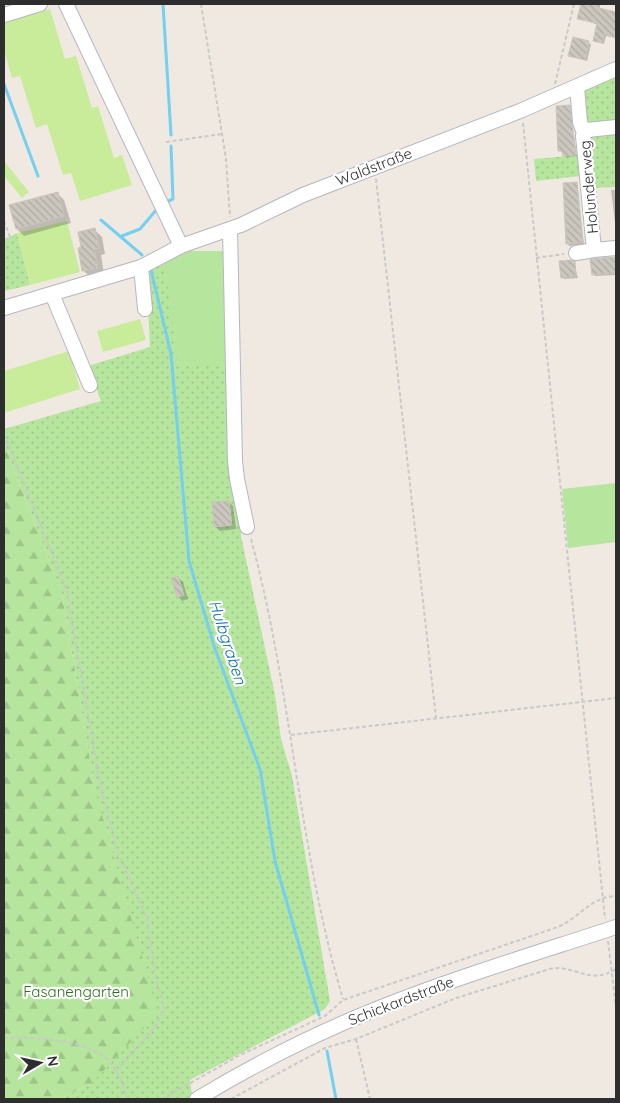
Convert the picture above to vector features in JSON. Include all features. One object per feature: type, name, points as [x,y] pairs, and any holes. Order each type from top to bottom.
[{"type":"street","points":[[4,15],[40,4]]},
{"type":"street","points":[[66,4],[181,246]]},
{"type":"street","points":[[558,94],[616,69]]},
{"type":"street","name":"Holunderweg","points":[[576,87],[580,122],[584,133],[594,250],[616,248]]},
{"type":"street","name":"Waldstraße","points":[[4,308],[141,266],[181,246],[230,229],[303,195],[520,111],[558,94]]},
{"type":"street","name":"Holunderweg","points":[[584,133],[593,128],[616,127]]},
{"type":"street","points":[[230,229],[231,457],[247,527]]},
{"type":"street","points":[[576,253],[594,250]]},
{"type":"street","points":[[141,266],[145,309]]},
{"type":"street","points":[[52,294],[90,385]]},
{"type":"street","name":"Schickardstraße","points":[[197,1099],[266,1060],[371,1011],[473,974],[611,929]]},
{"type":"path","points":[[201,4],[222,134],[230,229]]},
{"type":"path","points":[[558,94],[555,78],[574,4]]},
{"type":"path","points":[[520,111],[601,898],[611,929],[611,972],[616,1007]]},
{"type":"path","points":[[166,142],[222,134]]},
{"type":"path","points":[[375,166],[436,718]]},
{"type":"path","points":[[4,221],[10,237],[4,240]]},
{"type":"path","points":[[536,258],[576,253]]},
{"type":"path","points":[[4,434],[67,591],[98,774],[117,851],[147,918],[155,974],[165,1010],[151,1032],[116,1072]]},
{"type":"path","points":[[247,527],[274,635],[322,914],[343,1000]]},
{"type":"path","points":[[290,735],[616,698]]},
{"type":"path","points":[[162,1099],[240,1055],[325,1016],[343,1000],[558,927],[572,920],[601,898],[616,896]]},
{"type":"path","points":[[231,1099],[325,1048],[356,1039],[436,1005],[543,970],[566,969],[596,977],[616,969]]},
{"type":"path","points":[[4,1038],[36,1037],[83,1047],[106,1058],[116,1072],[127,1099]]},
{"type":"path","points":[[356,1039],[370,1099]]},
{"type":"green space","points":[[50,9],[65,59],[76,56],[92,108],[98,106],[114,158],[122,155],[132,185],[80,201],[71,173],[63,175],[47,124],[36,128],[20,76],[12,78],[4,50],[4,23]]},
{"type":"green space","points":[[616,76],[616,122],[585,125],[580,90]]},
{"type":"green space","points":[[616,131],[616,187],[591,188],[587,140],[592,134]]},
{"type":"green space","points":[[579,155],[580,176],[536,181],[534,159]]},
{"type":"green space","points":[[4,161],[29,192],[22,198],[4,176]]},
{"type":"green space","points":[[67,221],[80,272],[30,285],[17,233]]},
{"type":"green space","points":[[17,233],[30,285],[4,291],[4,240]]},
{"type":"green space","points":[[190,251],[224,251],[227,364],[178,365],[164,261]]},
{"type":"green space","points":[[164,261],[227,364],[241,536],[275,695],[281,739],[292,776],[330,1001],[325,1009],[190,1080],[192,1096],[187,1099],[60,1099],[92,1083],[95,790],[62,594],[4,443],[4,429],[101,401],[88,366],[150,347],[146,269]]},
{"type":"green space","points":[[140,319],[146,340],[103,352],[97,331]]},
{"type":"green space","points":[[69,351],[80,389],[4,413],[4,371]]},
{"type":"green space","name":"Fasanengarten","points":[[4,443],[62,594],[95,790],[158,1013],[92,1083],[60,1099],[4,1099]]},
{"type":"green space","points":[[616,483],[616,542],[568,548],[562,489]]},
{"type":"building","points":[[581,4],[600,4],[599,8],[616,12],[616,37],[604,34],[602,43],[593,41],[597,23],[577,19]]},
{"type":"building","points":[[573,37],[589,41],[585,60],[568,56]]},
{"type":"building","points":[[570,105],[576,155],[563,156],[562,151],[558,151],[556,106]]},
{"type":"building","points":[[577,182],[583,242],[566,244],[563,183]]},
{"type":"building","points":[[58,192],[64,216],[16,229],[9,205]]},
{"type":"building","points":[[95,228],[99,248],[94,249],[98,268],[82,271],[78,248],[81,247],[78,232]]},
{"type":"building","points":[[616,257],[616,273],[592,275],[590,259]]},
{"type":"building","points":[[559,261],[575,261],[576,276],[561,278]]},
{"type":"building","points":[[229,501],[232,525],[214,527],[212,502]]},
{"type":"building","points":[[178,576],[184,595],[177,597],[171,578]]},
{"type":"waterway","points":[[163,4],[171,135]]},
{"type":"waterway","name":"Hulbgraben","points":[[4,84],[38,176]]},
{"type":"waterway","points":[[166,202],[173,199],[171,146]]},
{"type":"waterway","points":[[122,236],[140,229],[157,209]]},
{"type":"waterway","name":"Hulbgraben","points":[[101,220],[142,255]]},
{"type":"waterway","name":"Hulbgraben","points":[[151,270],[171,354],[189,561],[215,649],[260,769],[275,861],[319,1015]]},
{"type":"waterway","name":"Hulbgraben","points":[[327,1051],[336,1099]]}]
